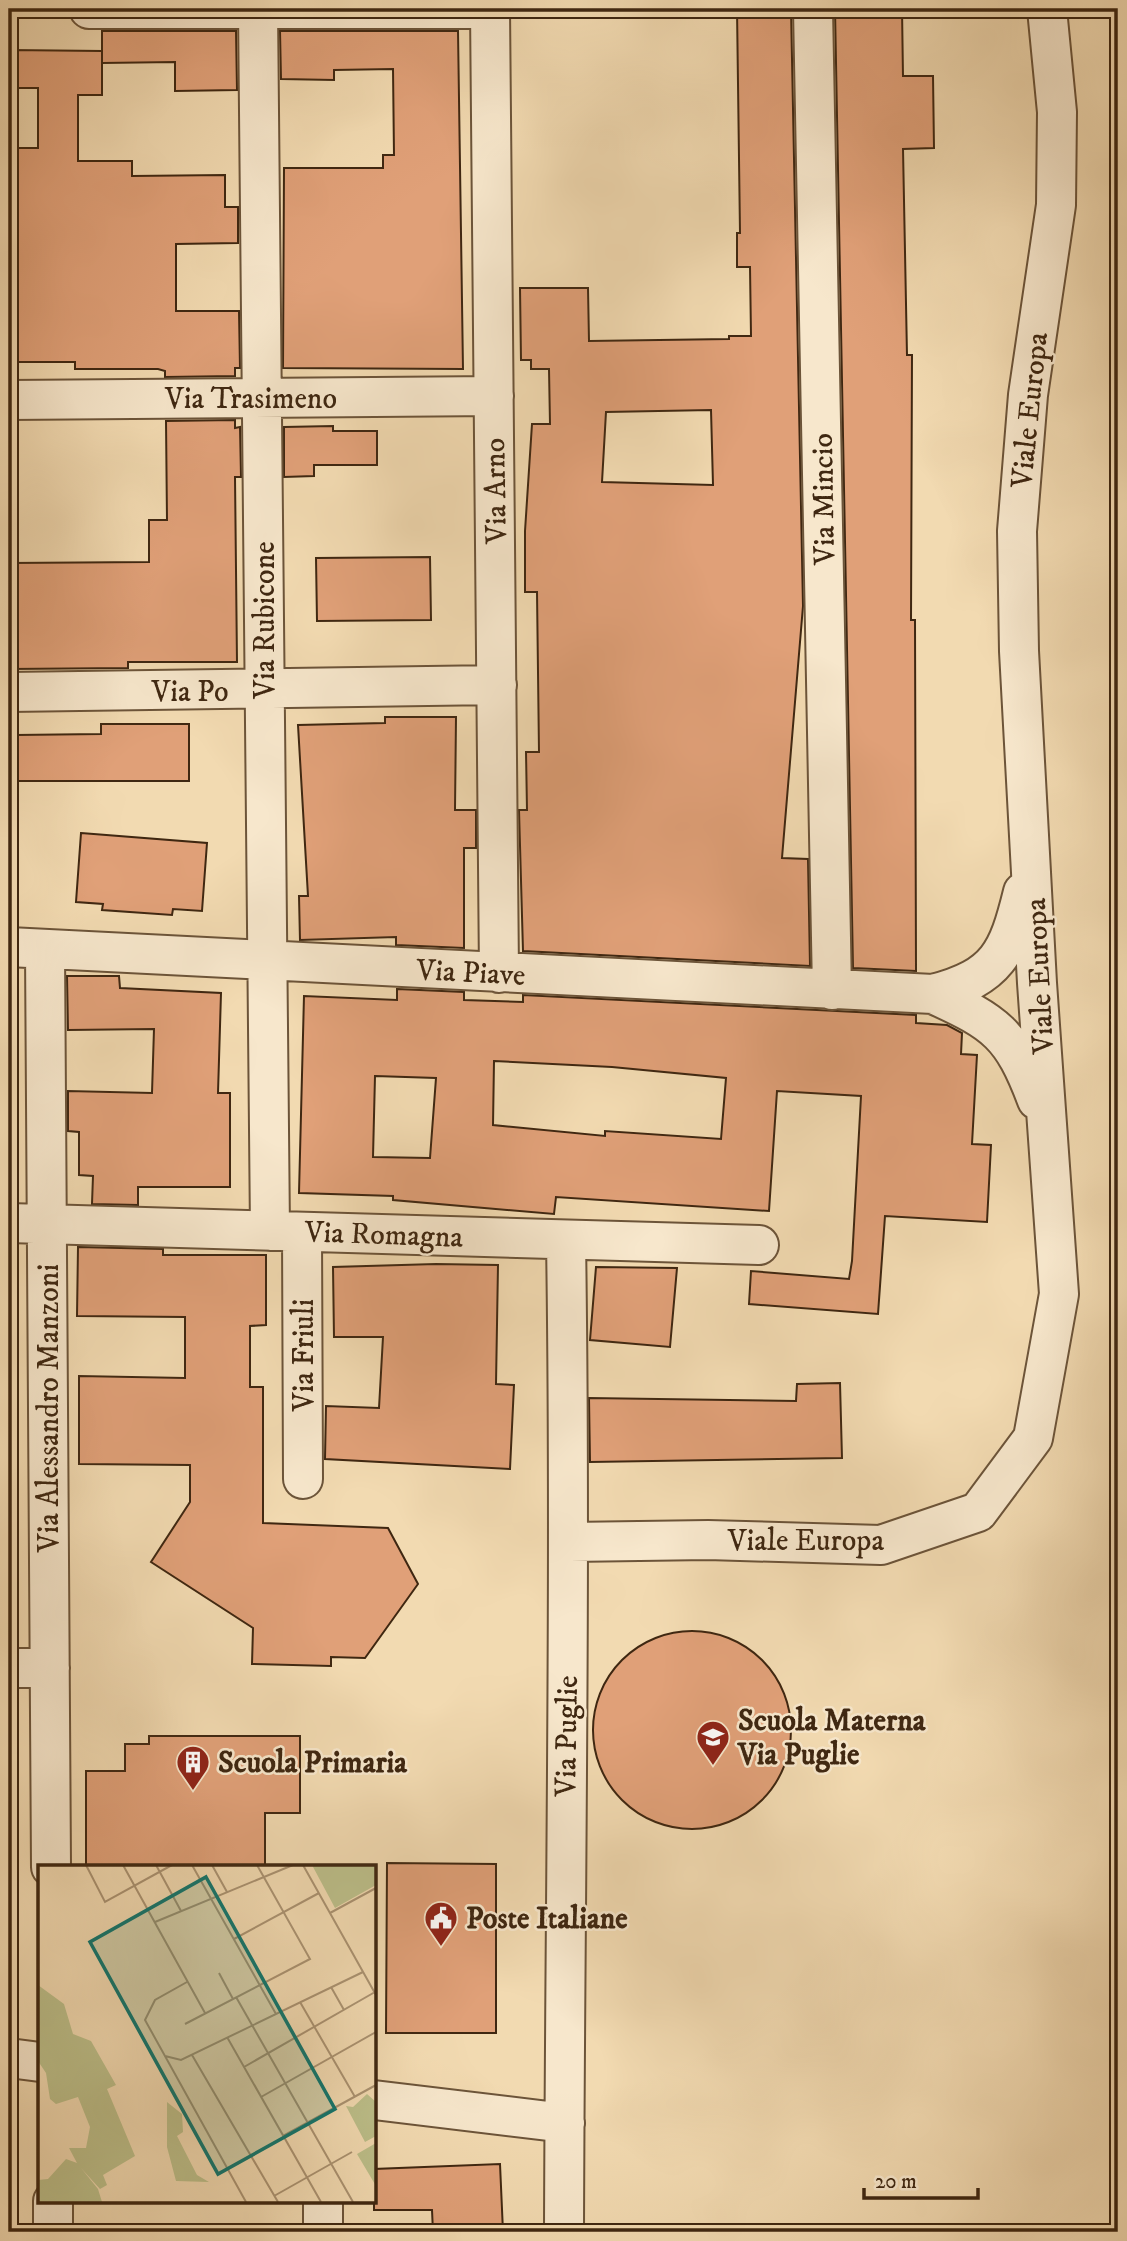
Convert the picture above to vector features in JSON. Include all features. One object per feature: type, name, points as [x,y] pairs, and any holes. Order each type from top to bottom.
[{"type":"street","points":[[89,9],[490,9]]},
{"type":"street","name":"Via Rubicone","points":[[258,9],[267,961],[286,1231]]},
{"type":"street","name":"Via Arno","points":[[490,9],[499,973]]},
{"type":"street","name":"Via Mincio","points":[[813,9],[832,990]]},
{"type":"street","name":"Viale Europa","points":[[570,1542],[708,1540],[881,1545],[978,1512],[1033,1437],[1059,1294],[1050,1132],[1037,983],[1019,651],[1017,531],[1028,395],[1056,205],[1057,112],[1047,9]]},
{"type":"street","name":"Via Trasimeno","points":[[9,400],[494,396]]},
{"type":"street","name":"Via Po","points":[[9,692],[265,691],[496,685]]},
{"type":"street","name":"Via Piave","points":[[27,948],[933,994],[960,987],[999,958],[1012,939],[1032,856]]},
{"type":"street","name":"Via Alessandro Manzoni","points":[[27,948],[47,1224],[51,1865]]},
{"type":"street","name":"Via Piave","points":[[933,994],[989,1023],[1007,1038],[1023,1061],[1050,1132]]},
{"type":"street","name":"Via Romagna","points":[[9,1223],[759,1245]]},
{"type":"street","name":"Via Friuli","points":[[286,1231],[303,1479]]},
{"type":"street","name":"Via Puglie","points":[[564,2232],[565,1754],[570,1542],[566,1240]]},
{"type":"street","points":[[9,1668],[50,1668]]},
{"type":"street","points":[[9,2058],[38,2062]]},
{"type":"street","points":[[376,2100],[565,2123]]},
{"type":"street","points":[[53,2202],[53,2232]]},
{"type":"street","points":[[323,2202],[323,2232]]},
{"type":"building","points":[[737,9],[791,9],[803,606],[782,858],[808,859],[810,966],[523,951],[519,810],[527,810],[526,752],[539,752],[537,592],[525,592],[525,531],[532,424],[550,424],[549,369],[531,369],[531,360],[521,360],[520,288],[588,288],[589,341],[729,339],[729,336],[751,336],[750,267],[737,267],[737,233],[740,233]],"holes":[[[711,410],[713,485],[602,482],[606,412]]]},
{"type":"building","points":[[835,9],[902,9],[903,76],[933,76],[934,148],[903,149],[907,355],[912,355],[911,620],[915,620],[916,971],[853,968]]},
{"type":"building","points":[[102,31],[236,31],[237,90],[175,91],[175,62],[102,63]]},
{"type":"building","points":[[280,31],[458,31],[463,369],[283,368],[284,168],[383,168],[383,155],[394,155],[393,69],[334,70],[334,80],[281,79]]},
{"type":"building","points":[[9,50],[102,51],[102,95],[78,95],[78,161],[132,161],[132,176],[225,175],[225,207],[238,207],[238,243],[176,244],[176,311],[239,311],[240,368],[235,368],[235,376],[165,377],[165,371],[158,369],[75,369],[75,362],[9,362],[9,148],[38,148],[38,88],[9,88]]},
{"type":"building","points":[[235,420],[235,428],[240,427],[241,477],[235,477],[237,662],[128,662],[128,668],[9,669],[9,563],[149,562],[149,520],[167,520],[166,421]]},
{"type":"building","points":[[333,426],[333,431],[377,431],[377,465],[314,465],[314,476],[284,477],[284,427]]},
{"type":"building","points":[[430,557],[431,620],[317,621],[316,558]]},
{"type":"building","points":[[385,717],[456,717],[455,810],[476,810],[476,848],[464,848],[464,948],[396,945],[396,937],[300,940],[299,896],[308,896],[298,725],[385,723]]},
{"type":"building","points":[[101,724],[189,724],[189,781],[17,781],[16,735],[101,734]]},
{"type":"building","points":[[81,833],[207,843],[202,911],[173,909],[172,915],[102,910],[103,904],[76,902]]},
{"type":"building","points":[[67,976],[119,976],[120,988],[221,993],[218,1093],[230,1093],[230,1187],[138,1187],[138,1205],[92,1204],[93,1176],[79,1175],[79,1132],[68,1131],[68,1091],[152,1093],[154,1029],[68,1030]]},
{"type":"building","points":[[397,989],[464,992],[464,1000],[523,1002],[523,995],[916,1015],[916,1023],[947,1025],[962,1033],[961,1054],[977,1055],[972,1144],[991,1145],[987,1222],[885,1216],[878,1314],[749,1304],[751,1271],[849,1279],[852,1261],[861,1096],[777,1091],[769,1211],[556,1197],[554,1214],[393,1200],[393,1196],[299,1193],[304,996],[397,1000]],"holes":[[[494,1061],[612,1067],[726,1078],[721,1139],[605,1131],[605,1136],[493,1125]],[[375,1076],[436,1078],[430,1158],[373,1157]]]},
{"type":"building","points":[[78,1247],[163,1249],[163,1255],[266,1255],[266,1325],[250,1326],[250,1387],[263,1387],[263,1523],[388,1528],[418,1584],[365,1658],[331,1657],[331,1666],[252,1664],[253,1628],[151,1562],[190,1502],[190,1465],[79,1464],[79,1376],[185,1378],[185,1317],[77,1316]]},
{"type":"building","points":[[498,1265],[496,1384],[514,1385],[510,1469],[325,1459],[326,1406],[379,1408],[383,1337],[334,1337],[333,1267]]},
{"type":"building","points":[[596,1267],[677,1268],[670,1347],[590,1340]]},
{"type":"building","points":[[840,1383],[842,1458],[590,1462],[589,1398],[796,1401],[797,1384]]},
{"type":"building","points":[[692,1631],[730,1639],[762,1660],[783,1692],[791,1730],[783,1768],[762,1800],[730,1821],[692,1829],[654,1821],[622,1800],[601,1768],[593,1730],[601,1692],[622,1660],[654,1639]]},
{"type":"building","name":"Scuola Primaria","points":[[149,1736],[300,1736],[300,1813],[265,1813],[265,1865],[86,1865],[86,1771],[125,1771],[125,1744],[149,1744]]},
{"type":"building","name":"Poste Italiane","points":[[387,1863],[496,1864],[496,2033],[386,2033]]},
{"type":"building","points":[[500,2164],[503,2232],[433,2232],[432,2210],[374,2210],[376,2169]]},
{"type":"place","name":"Scuola Materna Via Puglie","points":[[713,1767]]},
{"type":"place","name":"Scuola Primaria","points":[[193,1792]]},
{"type":"place","name":"Poste Italiane","points":[[441,1948]]}]
